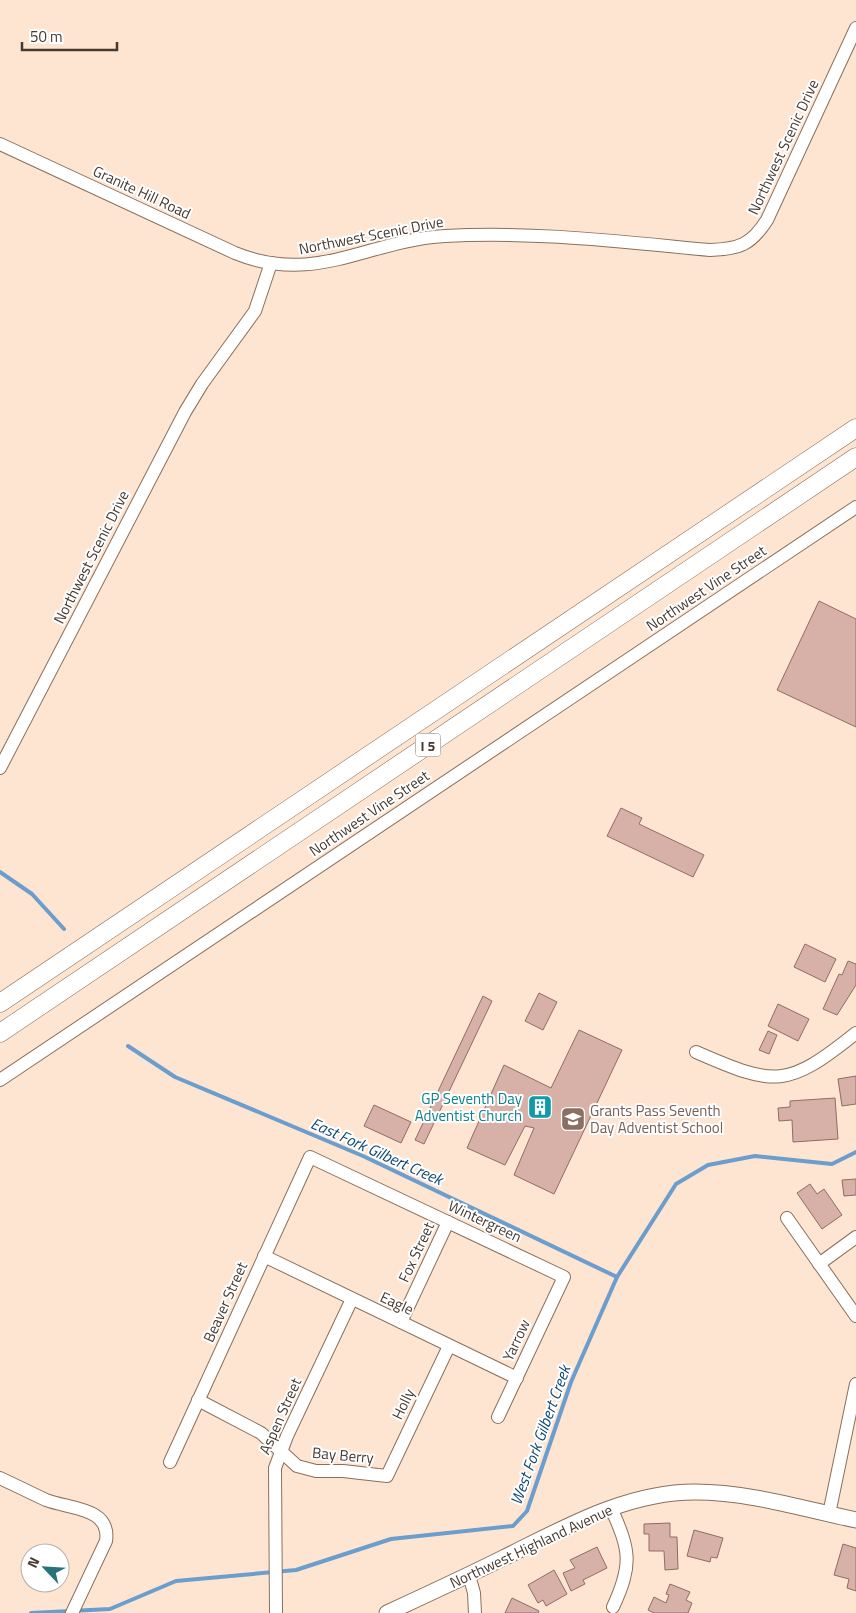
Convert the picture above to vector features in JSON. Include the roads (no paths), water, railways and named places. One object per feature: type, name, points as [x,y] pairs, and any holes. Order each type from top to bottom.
[{"type":"highway","name":"I 5","points":[[0,1003],[856,428]]},
{"type":"highway","name":"I 5","points":[[0,1033],[856,457]]},
{"type":"main road","name":"Northwest Highland Avenue","points":[[387,1613],[568,1526],[611,1508],[665,1494],[702,1492],[750,1498],[856,1520]]},
{"type":"street","name":"Northwest Scenic Drive","points":[[0,768],[185,412],[202,384],[255,311],[271,264],[310,266],[420,239],[480,234],[710,250],[741,246],[760,231],[767,220],[856,28]]},
{"type":"street","name":"Granite Hill Road","points":[[0,144],[235,253],[271,264]]},
{"type":"street","name":"Northwest Vine Street","points":[[0,1080],[856,507]]},
{"type":"street","points":[[696,1052],[739,1071],[775,1078],[806,1070],[821,1061],[856,1033]]},
{"type":"street","name":"Wintergreen","points":[[310,1157],[564,1277]]},
{"type":"street","name":"Beaver Street","points":[[170,1462],[310,1157]]},
{"type":"street","points":[[787,1218],[856,1316]]},
{"type":"street","name":"Fox Street","points":[[401,1322],[448,1222]]},
{"type":"street","points":[[819,1264],[856,1237]]},
{"type":"street","name":"Eagle","points":[[264,1256],[517,1378]]},
{"type":"street","name":"Yarrow","points":[[498,1417],[564,1277]]},
{"type":"street","name":"Aspen Street","points":[[276,1613],[275,1468],[352,1300]]},
{"type":"street","name":"Holly","points":[[387,1476],[449,1346]]},
{"type":"street","points":[[828,1514],[856,1384]]},
{"type":"street","name":"Bay Berry","points":[[198,1400],[262,1433],[297,1466],[387,1476]]},
{"type":"street","points":[[0,1478],[48,1500],[83,1510],[102,1521],[105,1526],[107,1531],[106,1541],[72,1613]]},
{"type":"street","points":[[611,1508],[627,1548],[628,1560],[624,1583],[614,1607]]},
{"type":"street","points":[[469,1575],[474,1593],[475,1613]]},
{"type":"waterway","name":"East Fork Gilbert Creek","points":[[0,872],[32,894],[64,929]]},
{"type":"waterway","name":"East Fork Gilbert Creek","points":[[128,1046],[175,1077],[363,1156],[617,1277]]},
{"type":"waterway","name":"West Fork Gilbert Creek","points":[[31,1613],[110,1609],[176,1581],[296,1570],[391,1539],[513,1526],[527,1511],[571,1382],[617,1277],[676,1184],[708,1165],[755,1156],[832,1164],[856,1152]]},
{"type":"place","name":"GP Seventh Day Adventist Church","points":[[540,1107]]},
{"type":"place","name":"Grants Pass Seventh Day Adventist School","points":[[573,1119]]}]
